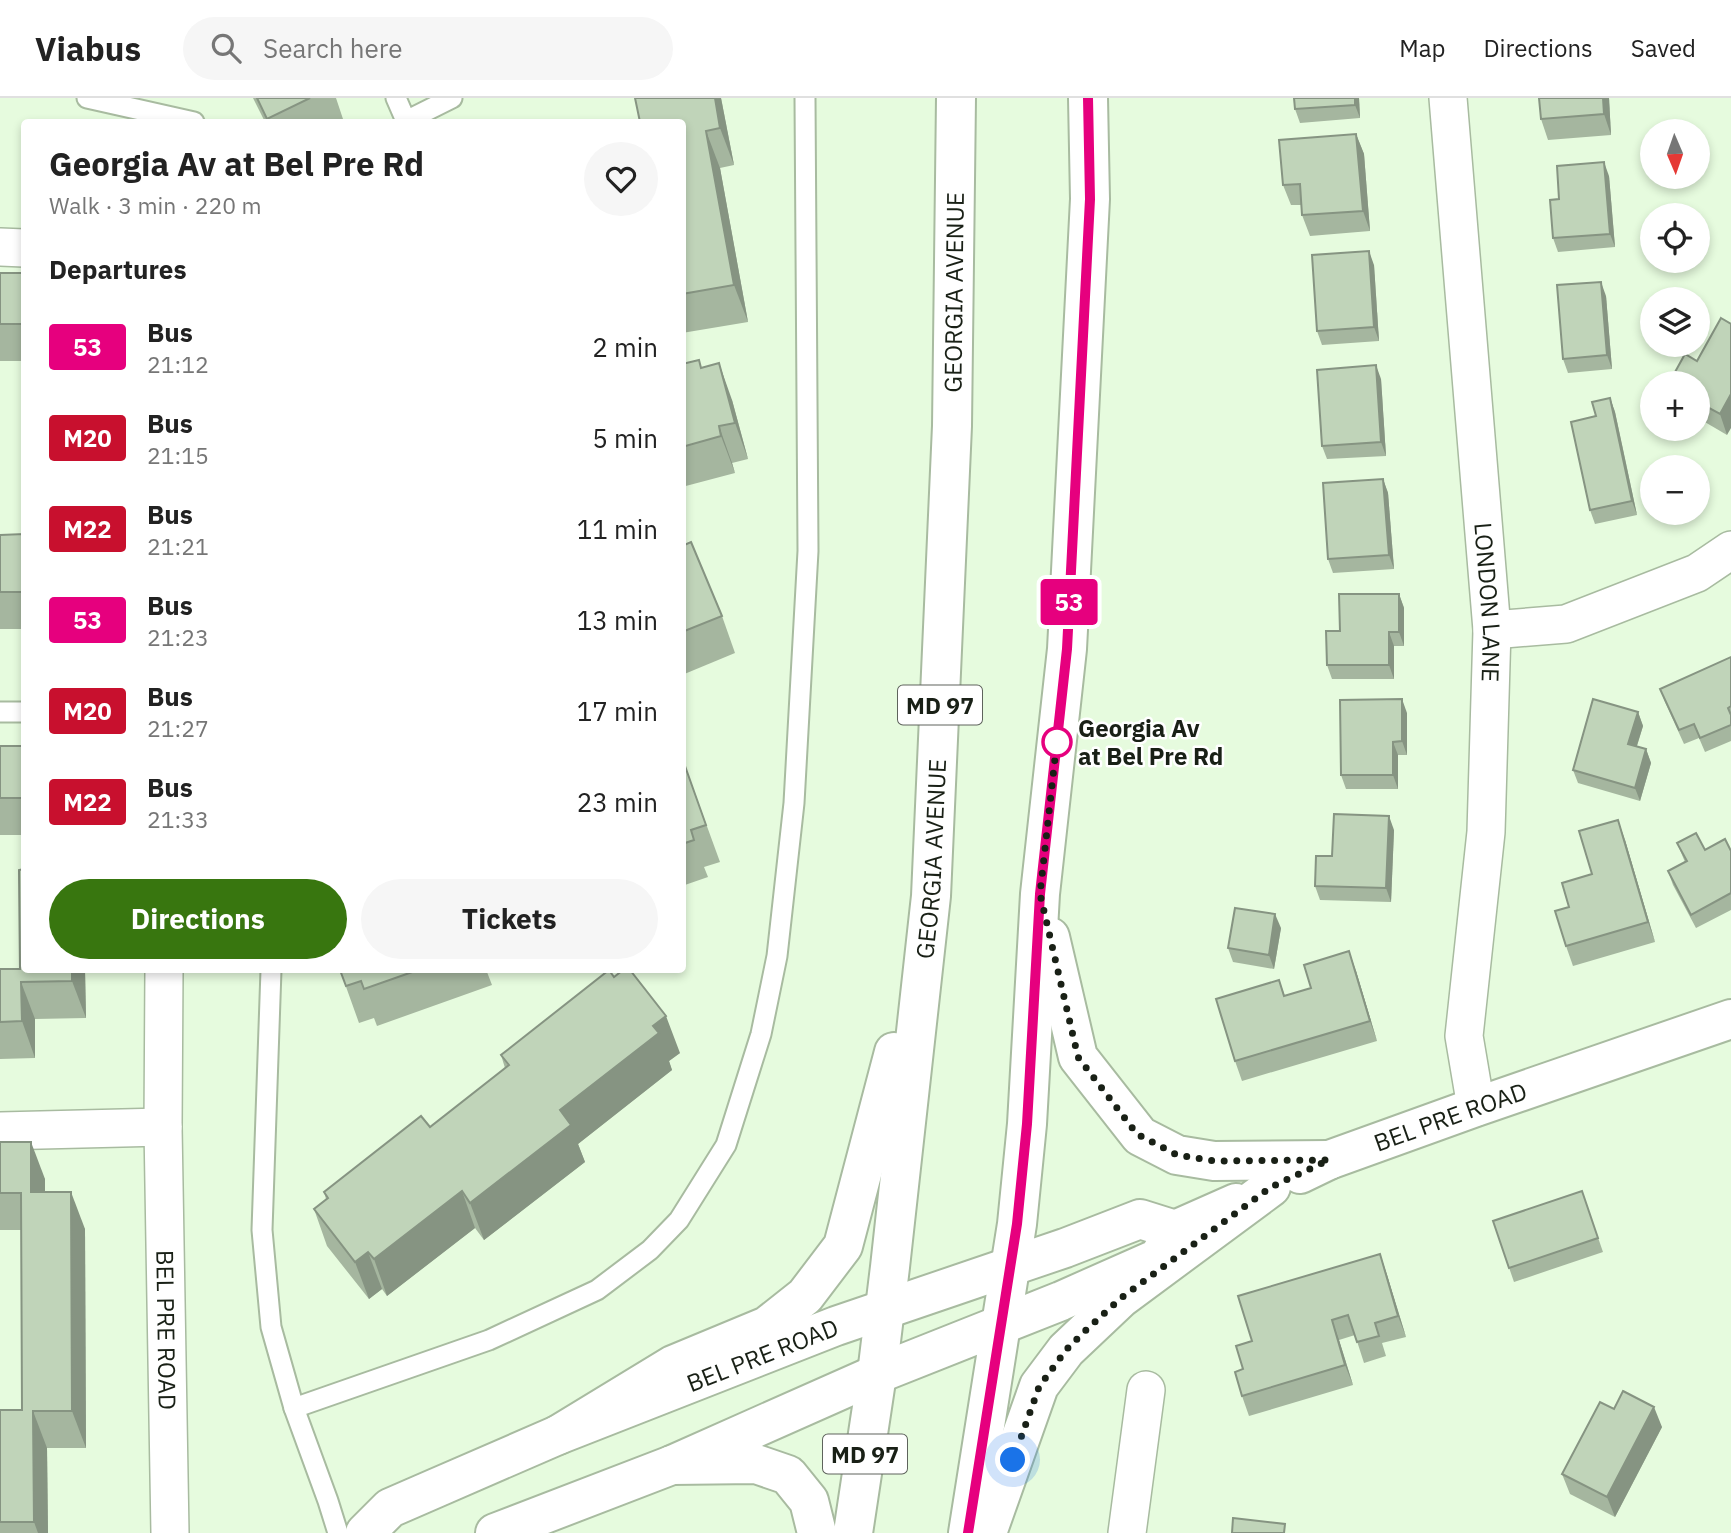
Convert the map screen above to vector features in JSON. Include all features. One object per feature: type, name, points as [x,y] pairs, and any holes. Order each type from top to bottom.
[{"type":"main road","name":"GEORGIA AVENUE","points":[[853,1533],[877,1374],[932,896],[951,426],[956,98]]},
{"type":"main road","points":[[968,1533],[1017,1224],[1027,1124],[1040,894],[1067,649],[1090,199],[1088,98]]},
{"type":"main road","points":[[1040,894],[1078,1057],[1137,1134],[1177,1155],[1214,1161],[1329,1160]]},
{"type":"main road","points":[[558,1435],[673,1365],[766,1326],[805,1296],[843,1246],[929,914]]},
{"type":"main road","name":"BEL PRE ROAD","points":[[365,1533],[390,1508],[558,1435],[836,1325],[1065,1248],[1140,1219],[1175,1230],[1329,1160],[1731,1019]]},
{"type":"main road","points":[[987,1533],[1039,1387],[1066,1350],[1121,1298],[1271,1187]]},
{"type":"main road","points":[[495,1533],[672,1465],[877,1374],[1061,1301],[1158,1258],[1175,1230]]},
{"type":"main road","points":[[672,1465],[756,1464],[788,1475],[809,1501],[817,1533]]},
{"type":"street","name":"LONDON LANE","points":[[1448,98],[1492,630],[1486,832],[1464,1036],[1476,1107]]},
{"type":"street","points":[[0,247],[21,248]]},
{"type":"street","points":[[1492,630],[1566,624],[1697,573],[1731,550]]},
{"type":"street","name":"BEL PRE ROAD","points":[[164,973],[163,1127],[170,1533]]},
{"type":"street","points":[[0,1131],[163,1127]]},
{"type":"street","points":[[1127,1533],[1146,1390]]},
{"type":"lane","points":[[87,98],[181,119]]},
{"type":"lane","points":[[396,98],[405,119]]},
{"type":"lane","points":[[410,119],[452,98]]},
{"type":"lane","points":[[294,1408],[489,1340],[597,1290],[650,1250],[679,1220],[726,1145],[761,1034],[776,956],[794,803],[808,551],[805,98]]},
{"type":"lane","points":[[0,712],[21,712]]},
{"type":"lane","points":[[271,973],[262,1230],[271,1327],[294,1408],[338,1533]]},
{"type":"building","points":[[257,98],[310,98],[267,119]]},
{"type":"building","points":[[635,98],[715,98],[720,128],[706,131],[734,285],[686,293],[686,119],[639,119]]},
{"type":"building","points":[[1294,98],[1355,98],[1355,105],[1295,109]]},
{"type":"building","points":[[1539,98],[1603,98],[1604,114],[1541,119]]},
{"type":"building","points":[[1356,134],[1363,211],[1302,215],[1300,184],[1283,185],[1279,140]]},
{"type":"building","points":[[1604,162],[1610,234],[1553,238],[1550,200],[1559,199],[1557,166]]},
{"type":"building","points":[[1369,251],[1374,327],[1317,331],[1312,255]]},
{"type":"building","points":[[0,273],[21,273],[21,324],[0,324]]},
{"type":"building","points":[[1601,282],[1607,355],[1563,359],[1557,285]]},
{"type":"building","points":[[1721,318],[1731,324],[1731,394],[1720,414],[1710,409],[1710,371],[1676,371],[1683,357],[1697,361],[1699,357],[1710,357],[1710,338]]},
{"type":"building","points":[[699,360],[701,368],[719,363],[735,423],[719,426],[721,436],[686,446],[686,363]]},
{"type":"building","points":[[1376,365],[1381,442],[1322,446],[1317,370]]},
{"type":"building","points":[[1610,398],[1632,501],[1590,510],[1571,422],[1596,416],[1592,402]]},
{"type":"building","points":[[1383,479],[1389,555],[1328,559],[1323,483]]},
{"type":"building","points":[[21,534],[21,592],[0,592],[0,535]]},
{"type":"building","points":[[691,542],[722,616],[686,630],[686,544]]},
{"type":"building","points":[[1339,594],[1399,594],[1399,632],[1389,632],[1389,665],[1327,665],[1326,631],[1340,631]]},
{"type":"building","points":[[1731,657],[1731,706],[1728,708],[1731,725],[1700,738],[1694,724],[1679,730],[1660,689]]},
{"type":"building","points":[[1402,699],[1402,741],[1393,742],[1393,775],[1341,775],[1340,700]]},
{"type":"building","points":[[1593,699],[1638,712],[1628,744],[1646,749],[1635,788],[1573,770]]},
{"type":"building","points":[[0,746],[21,746],[21,798],[0,798]]},
{"type":"building","points":[[686,769],[706,825],[691,830],[694,840],[686,843]]},
{"type":"building","points":[[1334,814],[1389,816],[1386,888],[1315,886],[1316,856],[1332,856]]},
{"type":"building","points":[[1618,820],[1648,922],[1566,946],[1555,911],[1569,907],[1562,883],[1592,874],[1579,831]]},
{"type":"building","points":[[1696,833],[1705,850],[1725,839],[1731,851],[1731,893],[1691,915],[1668,871],[1687,861],[1677,843]]},
{"type":"building","points":[[19,870],[21,973],[72,973],[72,981],[21,982],[22,1021],[0,1022],[0,969],[20,969]]},
{"type":"building","points":[[1235,908],[1275,914],[1269,955],[1228,948]]},
{"type":"building","points":[[1349,951],[1370,1021],[1235,1061],[1216,999],[1279,980],[1284,996],[1311,988],[1304,965]]},
{"type":"building","points":[[341,973],[409,973],[364,989],[361,981],[346,986]]},
{"type":"building","points":[[605,973],[611,973],[614,977],[619,973],[632,973],[666,1016],[653,1026],[659,1033],[560,1110],[571,1125],[470,1203],[462,1191],[374,1259],[368,1252],[355,1262],[314,1209],[328,1198],[324,1192],[421,1116],[430,1127],[509,1065],[501,1055]]},
{"type":"building","points":[[0,1142],[31,1142],[31,1192],[71,1192],[72,1411],[33,1411],[34,1522],[0,1522],[0,1410],[22,1410],[21,1193],[0,1193]]},
{"type":"building","points":[[1582,1191],[1598,1238],[1509,1268],[1493,1221]]},
{"type":"building","points":[[1380,1254],[1398,1316],[1375,1323],[1379,1336],[1357,1342],[1348,1315],[1332,1320],[1345,1365],[1242,1396],[1235,1372],[1243,1369],[1236,1346],[1252,1341],[1238,1296]]},
{"type":"building","points":[[1623,1391],[1654,1407],[1607,1497],[1562,1474],[1600,1402],[1614,1409]]},
{"type":"building","points":[[1233,1518],[1285,1524],[1284,1533],[1232,1533]]},
{"type":"bus line","name":"53","points":[[968,1533],[1017,1224],[1027,1124],[1040,894],[1067,649],[1090,199],[1088,98]]},
{"type":"place","name":"Georgia Av at Bel Pre Rd","points":[[1057,742]]},
{"type":"route","points":[[1013,1460],[1039,1387],[1066,1350],[1084,1332],[1121,1298],[1271,1187],[1329,1160],[1214,1161],[1177,1155],[1137,1134],[1078,1057],[1040,894],[1058,731],[1057,742]]}]
